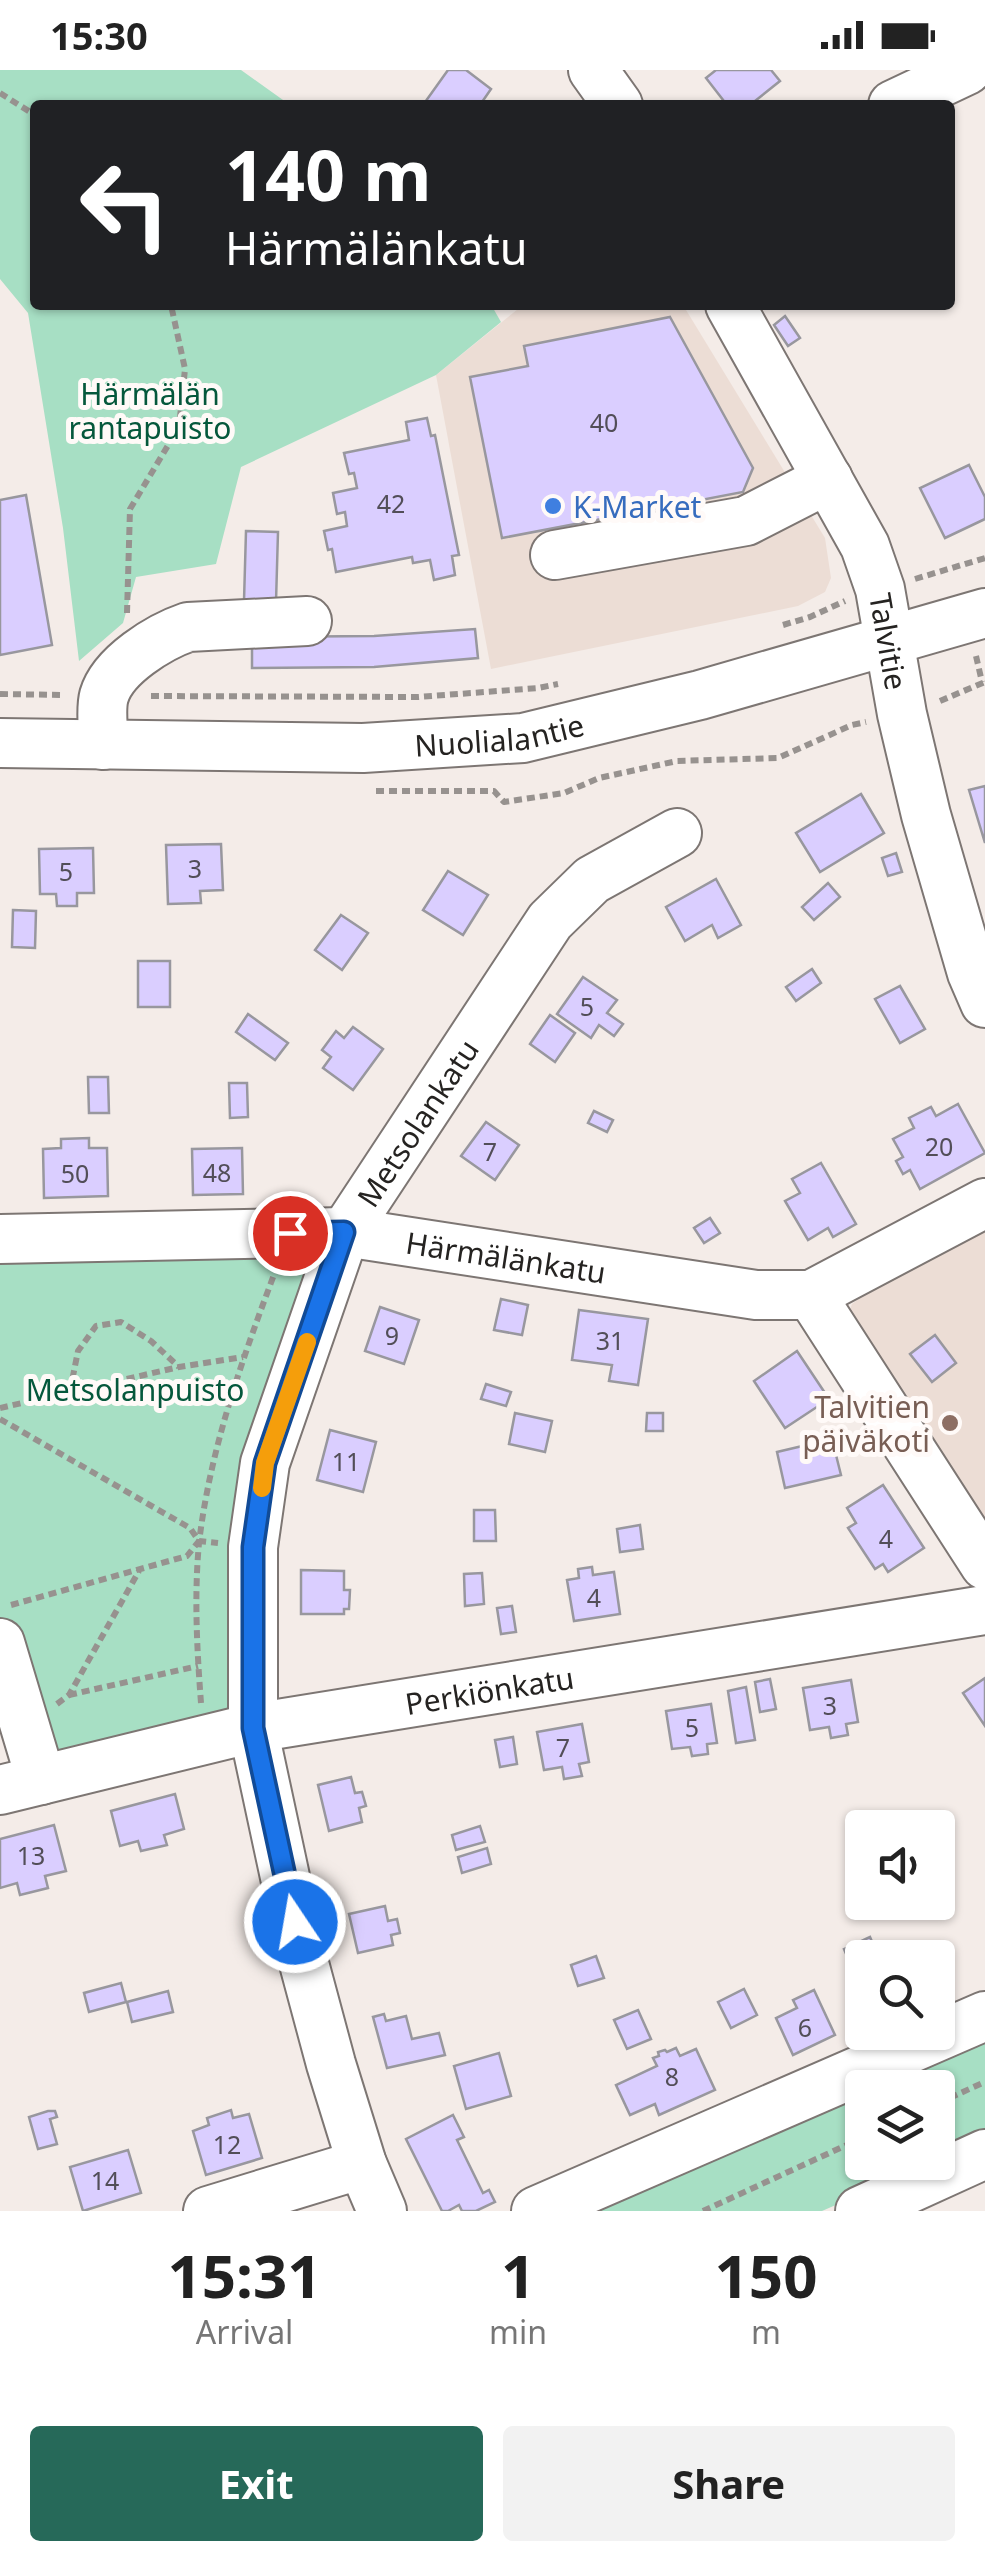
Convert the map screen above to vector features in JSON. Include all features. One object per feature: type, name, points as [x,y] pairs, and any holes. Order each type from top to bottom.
[{"type":"street","points":[[904,100],[967,70]]},
{"type":"street","name":"Talvitie","points":[[733,310],[865,546],[880,589],[902,714],[926,815],[972,973],[985,1003]]},
{"type":"street","points":[[555,556],[746,521],[828,479]]},
{"type":"street","name":"Nuolialantie","points":[[0,743],[363,748],[523,738],[700,695],[985,613]]},
{"type":"street","points":[[104,744],[118,678],[170,633],[188,627],[306,621]]},
{"type":"street","name":"Metsolankatu","points":[[382,2211],[362,2164],[302,1956],[253,1728],[253,1547],[265,1463],[344,1232],[550,921],[592,880],[677,833]]},
{"type":"street","name":"Härmälänkatu","points":[[0,1239],[344,1232],[756,1296],[810,1296],[985,1203]]},
{"type":"street","points":[[810,1296],[985,1566]]},
{"type":"street","name":"Perkiönkatu","points":[[20,1785],[253,1728],[985,1610]]},
{"type":"street","points":[[0,1642],[25,1727],[20,1785]]},
{"type":"street","points":[[536,2211],[985,2016]]},
{"type":"street","points":[[860,2211],[985,2154]]},
{"type":"street","points":[[208,2211],[362,2164]]},
{"type":"path","points":[[0,94],[30,112]]},
{"type":"path","points":[[118,678],[126,637],[130,509],[179,427],[185,369],[172,310]]},
{"type":"path","points":[[774,628],[880,589],[985,558]]},
{"type":"path","points":[[0,694],[118,678],[387,698],[523,690],[574,681]]},
{"type":"path","points":[[70,1391],[78,1351],[96,1326],[121,1322],[151,1341],[179,1367]]},
{"type":"path","points":[[0,1408],[244,1356]]},
{"type":"path","points":[[0,1419],[190,1528],[200,1542],[253,1547]]},
{"type":"path","points":[[0,1608],[186,1556],[200,1542]]},
{"type":"path","points":[[69,1695],[140,1570]]},
{"type":"path","points":[[25,1727],[69,1695],[198,1666]]},
{"type":"path","points":[[955,2096],[985,2082]]},
{"type":"path","points":[[703,2211],[845,2146]]},
{"type":"shaded area","points":[[517,310],[686,310],[825,538],[831,578],[825,592],[798,606],[491,669],[436,375]]},
{"type":"shaded area","name":"Talvitien päiväkoti","points":[[985,1230],[985,1522],[847,1318],[852,1304],[867,1293]]},
{"type":"green space","name":"Härmälän rantapuisto","points":[[0,70],[241,70],[283,100],[30,100],[30,310],[494,310],[501,322],[436,375],[241,467],[216,564],[136,577],[123,623],[79,661],[63,528],[28,313],[0,279]]},
{"type":"green space","name":"Metsolanpuisto","points":[[308,1249],[313,1259],[237,1536],[229,1708],[195,1729],[42,1763],[0,1622],[0,1254]]},
{"type":"green space","points":[[985,2034],[985,2139],[955,2152],[955,2070],[906,2070]]},
{"type":"green space","points":[[845,2098],[845,2180],[893,2180],[822,2211],[592,2211]]},
{"type":"building","points":[[448,70],[466,70],[491,89],[483,100],[427,100]]},
{"type":"building","points":[[716,70],[771,70],[780,81],[756,100],[723,100],[706,78]]},
{"type":"building","points":[[785,316],[800,338],[788,346],[774,325]]},
{"type":"building","points":[[670,317],[753,468],[743,492],[502,538],[470,377],[528,366],[524,346]]},
{"type":"building","points":[[427,418],[431,436],[435,435],[459,555],[452,556],[455,575],[434,580],[430,560],[413,563],[412,557],[336,572],[324,531],[347,526],[345,512],[337,514],[333,493],[357,488],[344,453],[409,440],[406,422]]},
{"type":"building","points":[[969,465],[985,497],[985,519],[945,538],[920,488]]},
{"type":"building","points":[[26,495],[52,645],[0,655],[0,500]]},
{"type":"building","points":[[246,531],[278,532],[276,602],[244,601]]},
{"type":"building","points":[[475,629],[478,658],[374,667],[252,668],[252,637],[374,636]]},
{"type":"building","points":[[985,786],[985,843],[969,790]]},
{"type":"building","points":[[861,794],[884,833],[820,872],[796,833]]},
{"type":"building","points":[[221,844],[223,890],[200,891],[201,903],[168,904],[166,845]]},
{"type":"building","points":[[93,848],[94,893],[77,893],[77,906],[57,906],[56,894],[40,894],[39,849]]},
{"type":"building","points":[[896,853],[902,872],[888,876],[882,858]]},
{"type":"building","points":[[448,871],[488,895],[463,935],[423,910]]},
{"type":"building","points":[[716,879],[741,925],[718,938],[712,925],[685,941],[666,907]]},
{"type":"building","points":[[828,883],[840,897],[814,920],[802,907]]},
{"type":"building","points":[[13,910],[36,911],[35,948],[12,947]]},
{"type":"building","points":[[341,915],[368,933],[342,970],[315,950]]},
{"type":"building","points":[[138,961],[170,961],[170,1007],[138,1007]]},
{"type":"building","points":[[812,969],[821,983],[796,1001],[786,987]]},
{"type":"building","points":[[583,977],[617,1000],[607,1013],[623,1024],[614,1036],[599,1025],[591,1038],[557,1014]]},
{"type":"building","points":[[900,986],[925,1029],[900,1043],[875,999]]},
{"type":"building","points":[[248,1014],[288,1043],[275,1060],[236,1032]]},
{"type":"building","points":[[550,1015],[575,1033],[555,1062],[530,1044]]},
{"type":"building","points":[[353,1027],[383,1049],[353,1090],[323,1068],[331,1057],[322,1050],[336,1031],[344,1038]]},
{"type":"building","points":[[88,1077],[108,1077],[109,1113],[89,1113]]},
{"type":"building","points":[[229,1083],[247,1083],[248,1117],[230,1118]]},
{"type":"building","points":[[958,1104],[985,1153],[920,1189],[910,1170],[903,1174],[896,1161],[903,1157],[893,1139],[914,1128],[909,1118],[931,1107],[936,1116]]},
{"type":"building","points":[[594,1111],[613,1120],[607,1132],[588,1123]]},
{"type":"building","points":[[486,1122],[519,1145],[495,1180],[461,1156]]},
{"type":"building","points":[[89,1138],[89,1148],[107,1148],[108,1196],[44,1198],[43,1149],[61,1148],[61,1139]]},
{"type":"building","points":[[242,1148],[243,1194],[193,1195],[192,1149]]},
{"type":"building","points":[[821,1163],[856,1224],[833,1237],[828,1228],[808,1240],[785,1201],[800,1193],[792,1179]]},
{"type":"building","points":[[710,1218],[720,1233],[704,1243],[694,1228]]},
{"type":"building","points":[[501,1299],[528,1305],[522,1335],[494,1330]]},
{"type":"building","points":[[380,1307],[419,1320],[404,1364],[365,1351]]},
{"type":"building","points":[[579,1310],[648,1319],[638,1385],[609,1381],[612,1365],[572,1360]]},
{"type":"building","points":[[935,1335],[956,1363],[932,1382],[910,1354]]},
{"type":"building","points":[[797,1351],[829,1399],[785,1428],[754,1381]]},
{"type":"building","points":[[486,1384],[511,1392],[506,1406],[481,1399]]},
{"type":"building","points":[[515,1413],[552,1421],[545,1452],[509,1444]]},
{"type":"building","points":[[647,1413],[663,1413],[663,1431],[646,1431]]},
{"type":"building","points":[[330,1430],[376,1442],[363,1492],[317,1480]]},
{"type":"building","points":[[832,1439],[841,1475],[785,1488],[777,1452]]},
{"type":"building","points":[[883,1485],[924,1548],[888,1572],[883,1564],[875,1569],[848,1528],[856,1523],[847,1508]]},
{"type":"building","points":[[474,1510],[495,1510],[496,1541],[474,1541]]},
{"type":"building","points":[[640,1525],[643,1549],[620,1552],[617,1529]]},
{"type":"building","points":[[592,1567],[593,1575],[614,1572],[620,1614],[574,1621],[567,1580],[579,1578],[578,1569]]},
{"type":"building","points":[[301,1570],[344,1571],[344,1590],[350,1590],[349,1609],[344,1609],[344,1614],[301,1614]]},
{"type":"building","points":[[482,1573],[484,1604],[465,1606],[464,1574]]},
{"type":"building","points":[[512,1606],[516,1632],[501,1634],[497,1608]]},
{"type":"building","points":[[985,1678],[985,1726],[963,1693]]},
{"type":"building","points":[[770,1679],[776,1709],[760,1712],[755,1682]]},
{"type":"building","points":[[851,1680],[858,1722],[846,1724],[848,1735],[831,1738],[829,1727],[810,1730],[803,1688]]},
{"type":"building","points":[[746,1687],[755,1740],[736,1743],[728,1691]]},
{"type":"building","points":[[711,1704],[717,1743],[707,1744],[708,1754],[692,1756],[690,1747],[672,1749],[666,1711]]},
{"type":"building","points":[[582,1724],[589,1762],[579,1764],[582,1776],[564,1779],[562,1767],[544,1770],[537,1732]]},
{"type":"building","points":[[513,1737],[517,1764],[500,1767],[495,1740]]},
{"type":"building","points":[[351,1777],[355,1793],[362,1792],[366,1806],[359,1808],[362,1822],[329,1831],[318,1785]]},
{"type":"building","points":[[175,1794],[184,1829],[164,1835],[167,1845],[141,1851],[138,1841],[120,1846],[111,1811]]},
{"type":"building","points":[[54,1825],[66,1871],[45,1876],[48,1888],[20,1895],[17,1883],[0,1888],[0,1839]]},
{"type":"building","points":[[480,1826],[485,1842],[456,1850],[452,1835]]},
{"type":"building","points":[[487,1848],[491,1864],[462,1873],[458,1857]]},
{"type":"building","points":[[385,1906],[388,1921],[397,1919],[400,1933],[391,1935],[393,1945],[358,1953],[349,1914]]},
{"type":"building","points":[[596,1956],[604,1978],[578,1986],[571,1965]]},
{"type":"building","points":[[121,1983],[126,2002],[89,2012],[84,1993]]},
{"type":"building","points":[[744,1989],[757,2015],[731,2028],[718,2002]]},
{"type":"building","points":[[814,1990],[835,2035],[793,2055],[776,2018],[797,2008],[793,2000]]},
{"type":"building","points":[[168,1991],[173,2012],[132,2022],[127,2002]]},
{"type":"building","points":[[638,2010],[651,2039],[627,2049],[614,2020]]},
{"type":"building","points":[[384,2014],[386,2021],[406,2016],[412,2039],[439,2033],[445,2055],[387,2068],[373,2017]]},
{"type":"building","points":[[676,2048],[680,2056],[696,2049],[715,2090],[659,2115],[655,2104],[630,2115],[616,2085],[657,2066],[653,2058],[659,2056],[658,2052]]},
{"type":"building","points":[[499,2053],[511,2096],[466,2109],[454,2066]]},
{"type":"building","points":[[231,2110],[233,2118],[249,2114],[262,2158],[206,2175],[193,2131],[209,2125],[207,2118]]},
{"type":"building","points":[[55,2111],[57,2117],[50,2119],[57,2144],[38,2149],[29,2117]]},
{"type":"building","points":[[453,2115],[464,2137],[457,2140],[483,2193],[489,2190],[495,2202],[476,2211],[462,2211],[459,2205],[442,2211],[406,2139]]},
{"type":"building","points":[[128,2150],[141,2193],[83,2211],[70,2167]]},
{"type":"slow traffic","points":[[262,1488],[265,1463],[307,1342]]},
{"type":"place","name":"K-Market","points":[[553,506]]},
{"type":"place","name":"Talvitien päiväkoti","points":[[950,1423]]},
{"type":"route","points":[[290,1233],[344,1232],[265,1463],[253,1547],[253,1728],[295,1922]]}]
